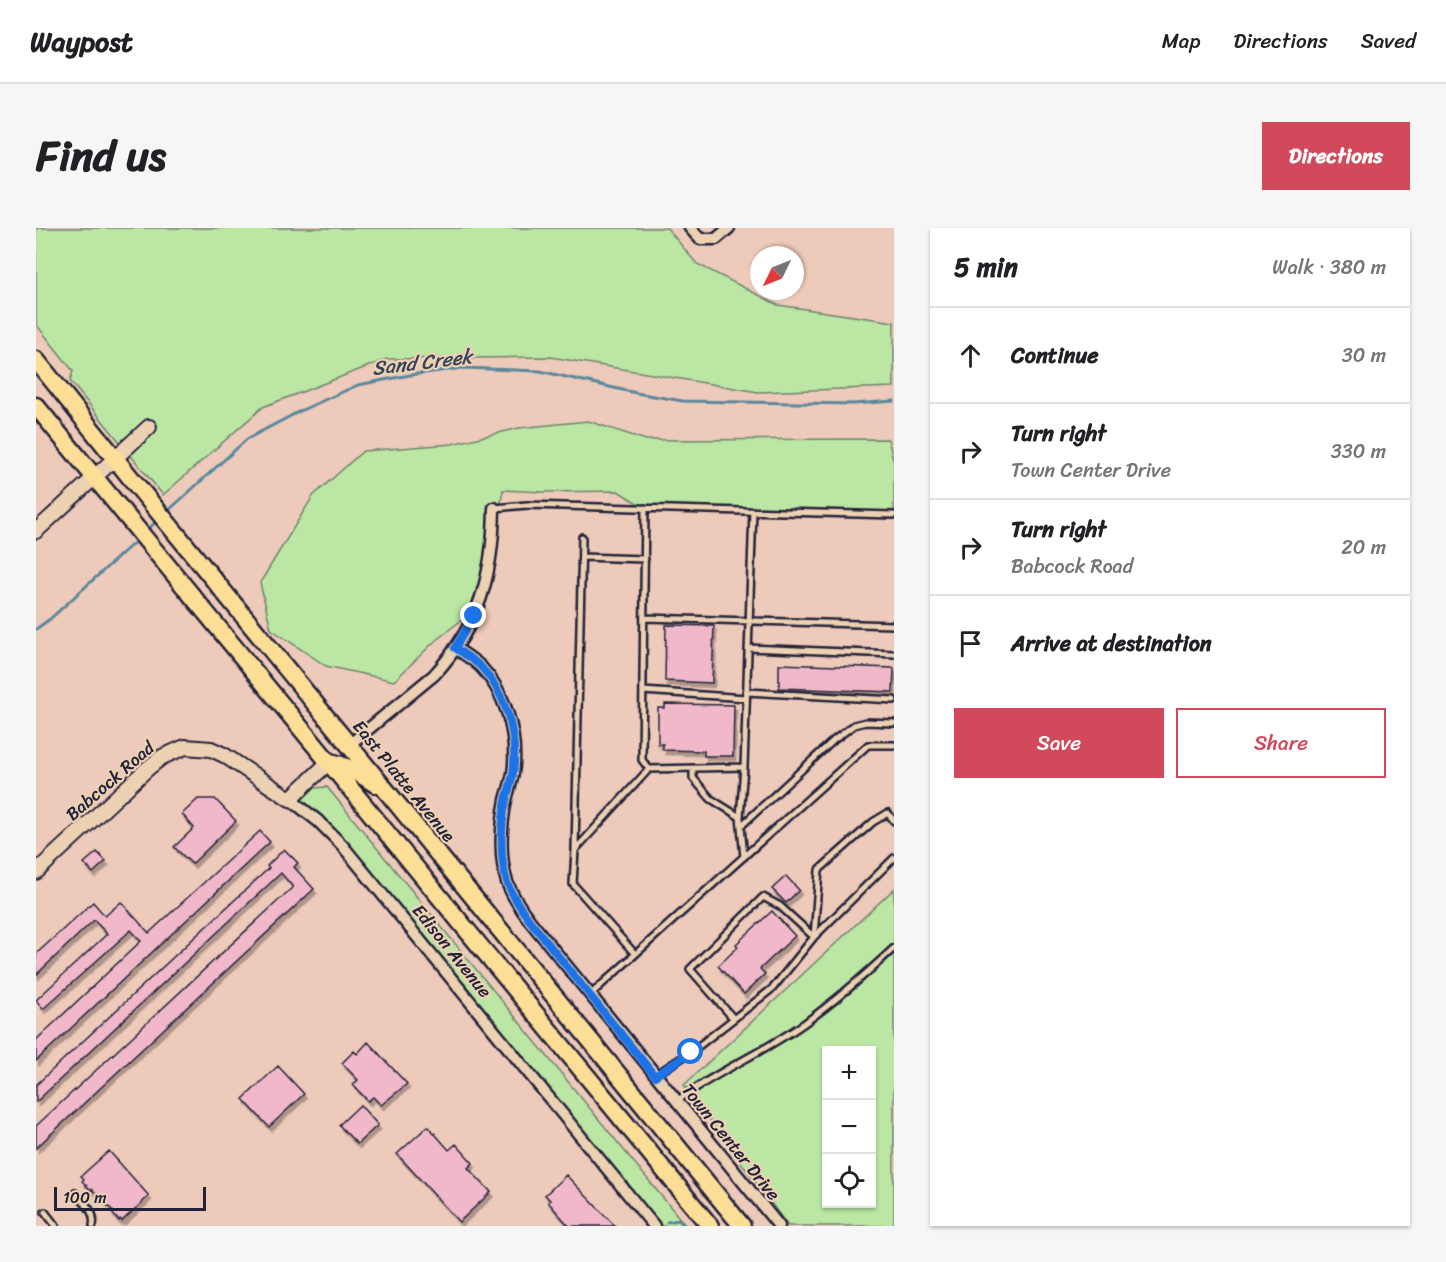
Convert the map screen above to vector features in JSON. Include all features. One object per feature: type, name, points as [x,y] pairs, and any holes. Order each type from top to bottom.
[{"type":"highway","name":"East Platte Avenue","points":[[36,358],[247,621],[742,1226]]},
{"type":"highway","points":[[36,406],[710,1226]]},
{"type":"highway","points":[[329,762],[357,771],[400,807]]},
{"type":"street","points":[[690,228],[700,239],[716,240],[729,228]]},
{"type":"street","points":[[36,531],[149,427]]},
{"type":"street","points":[[36,519],[60,508]]},
{"type":"street","points":[[349,745],[417,690],[446,662],[455,648],[474,616],[487,583],[494,542],[494,508]]},
{"type":"street","name":"Town Center Drive","points":[[455,648],[481,667],[492,682],[501,697],[512,728],[514,766],[504,810],[502,843],[507,880],[521,909],[779,1226]]},
{"type":"street","name":"Edison Avenue","points":[[185,747],[211,749],[224,755],[290,799],[318,821],[342,845],[654,1226]]},
{"type":"street","name":"Babcock Road","points":[[36,872],[148,768],[162,757],[185,747]]},
{"type":"street","points":[[290,799],[329,762]]},
{"type":"lane","points":[[494,508],[527,506],[894,514]]},
{"type":"lane","points":[[645,508],[642,760],[649,769]]},
{"type":"lane","points":[[744,857],[740,817],[744,767],[753,511]]},
{"type":"lane","points":[[582,537],[573,884],[635,954]]},
{"type":"lane","points":[[582,557],[645,559]]},
{"type":"lane","points":[[644,618],[894,625]]},
{"type":"lane","points":[[748,648],[894,654]]},
{"type":"lane","points":[[643,691],[894,700]]},
{"type":"lane","points":[[741,826],[826,747],[854,725],[866,722],[894,723]]},
{"type":"lane","points":[[590,995],[868,745],[894,745]]},
{"type":"lane","points":[[575,850],[649,769],[693,770],[744,767]]},
{"type":"lane","points":[[693,770],[693,777],[711,799],[740,817]]},
{"type":"lane","points":[[814,937],[819,870],[873,822],[888,813],[894,821]]},
{"type":"lane","points":[[655,1076],[691,1052],[773,988],[814,937],[894,858]]},
{"type":"lane","points":[[733,1018],[690,969],[763,897],[780,906],[814,937]]},
{"type":"lane","points":[[676,1101],[721,1071],[806,1022],[860,980],[894,948]]},
{"type":"lane","points":[[75,1193],[91,1210],[95,1220],[93,1226]]},
{"type":"lane","points":[[45,1212],[56,1226]]},
{"type":"green space","points":[[36,228],[667,228],[697,264],[750,291],[750,300],[768,300],[778,305],[894,322],[894,387],[758,392],[551,357],[387,359],[263,407],[163,495],[70,381],[73,371],[36,324]]},
{"type":"green space","points":[[588,421],[646,440],[888,439],[894,463],[894,515],[645,508],[618,491],[503,490],[479,606],[435,641],[394,681],[326,666],[271,629],[260,583],[313,496],[363,451],[452,444],[519,428]]},
{"type":"green space","points":[[327,787],[686,1226],[658,1226],[444,969],[338,833],[301,801],[314,788]]},
{"type":"green space","points":[[894,889],[894,1226],[788,1226],[684,1085]]},
{"type":"building","points":[[666,625],[714,626],[712,683],[665,681]]},
{"type":"building","points":[[779,664],[894,668],[893,692],[779,688]]},
{"type":"building","points":[[665,704],[734,705],[733,756],[704,756],[704,751],[663,750],[663,744],[658,744],[658,708],[665,708]]},
{"type":"building","points":[[198,799],[215,799],[236,821],[192,864],[174,847],[194,828],[182,814]]},
{"type":"building","points":[[260,831],[270,842],[36,1061],[36,1040],[141,941],[131,930],[43,1009],[36,1000],[107,934],[94,920],[36,975],[36,954],[93,902],[105,916],[121,902],[149,933]]},
{"type":"building","points":[[284,849],[298,863],[294,867],[314,889],[36,1148],[36,1126],[293,887],[281,873],[36,1102],[36,1085],[269,868],[267,866]]},
{"type":"building","points":[[97,852],[106,861],[93,873],[84,863]]},
{"type":"building","points":[[786,876],[799,890],[786,903],[772,889]]},
{"type":"building","points":[[772,911],[795,936],[760,969],[765,974],[744,994],[718,966],[738,947],[736,944]]},
{"type":"building","points":[[368,1042],[407,1084],[381,1105],[373,1097],[368,1101],[353,1085],[358,1080],[342,1063],[354,1051],[357,1054]]},
{"type":"building","points":[[278,1066],[304,1094],[269,1127],[243,1099]]},
{"type":"building","points":[[360,1105],[378,1125],[357,1144],[339,1125]]},
{"type":"building","points":[[428,1126],[449,1150],[456,1144],[473,1163],[468,1168],[491,1192],[459,1222],[397,1154]]},
{"type":"building","points":[[109,1151],[149,1196],[122,1221],[120,1219],[119,1221],[111,1212],[113,1211],[82,1181],[84,1179],[81,1176]]},
{"type":"building","points":[[566,1175],[615,1226],[569,1226],[548,1202],[550,1200],[545,1195]]},
{"type":"waterway","name":"Sand Creek","points":[[167,512],[247,439],[302,410],[358,385],[410,375],[462,368],[540,371],[636,393],[683,401],[853,404],[894,401]]},
{"type":"waterway","name":"Sand Creek","points":[[145,532],[158,520]]},
{"type":"waterway","name":"Sand Creek","points":[[36,629],[138,539]]},
{"type":"waterway","points":[[667,1222],[679,1220],[684,1226]]},
{"type":"route","points":[[474,616],[455,648],[481,667],[492,682],[501,697],[512,728],[514,766],[503,820],[502,843],[503,862],[513,894],[530,921],[655,1076],[691,1052]]}]
